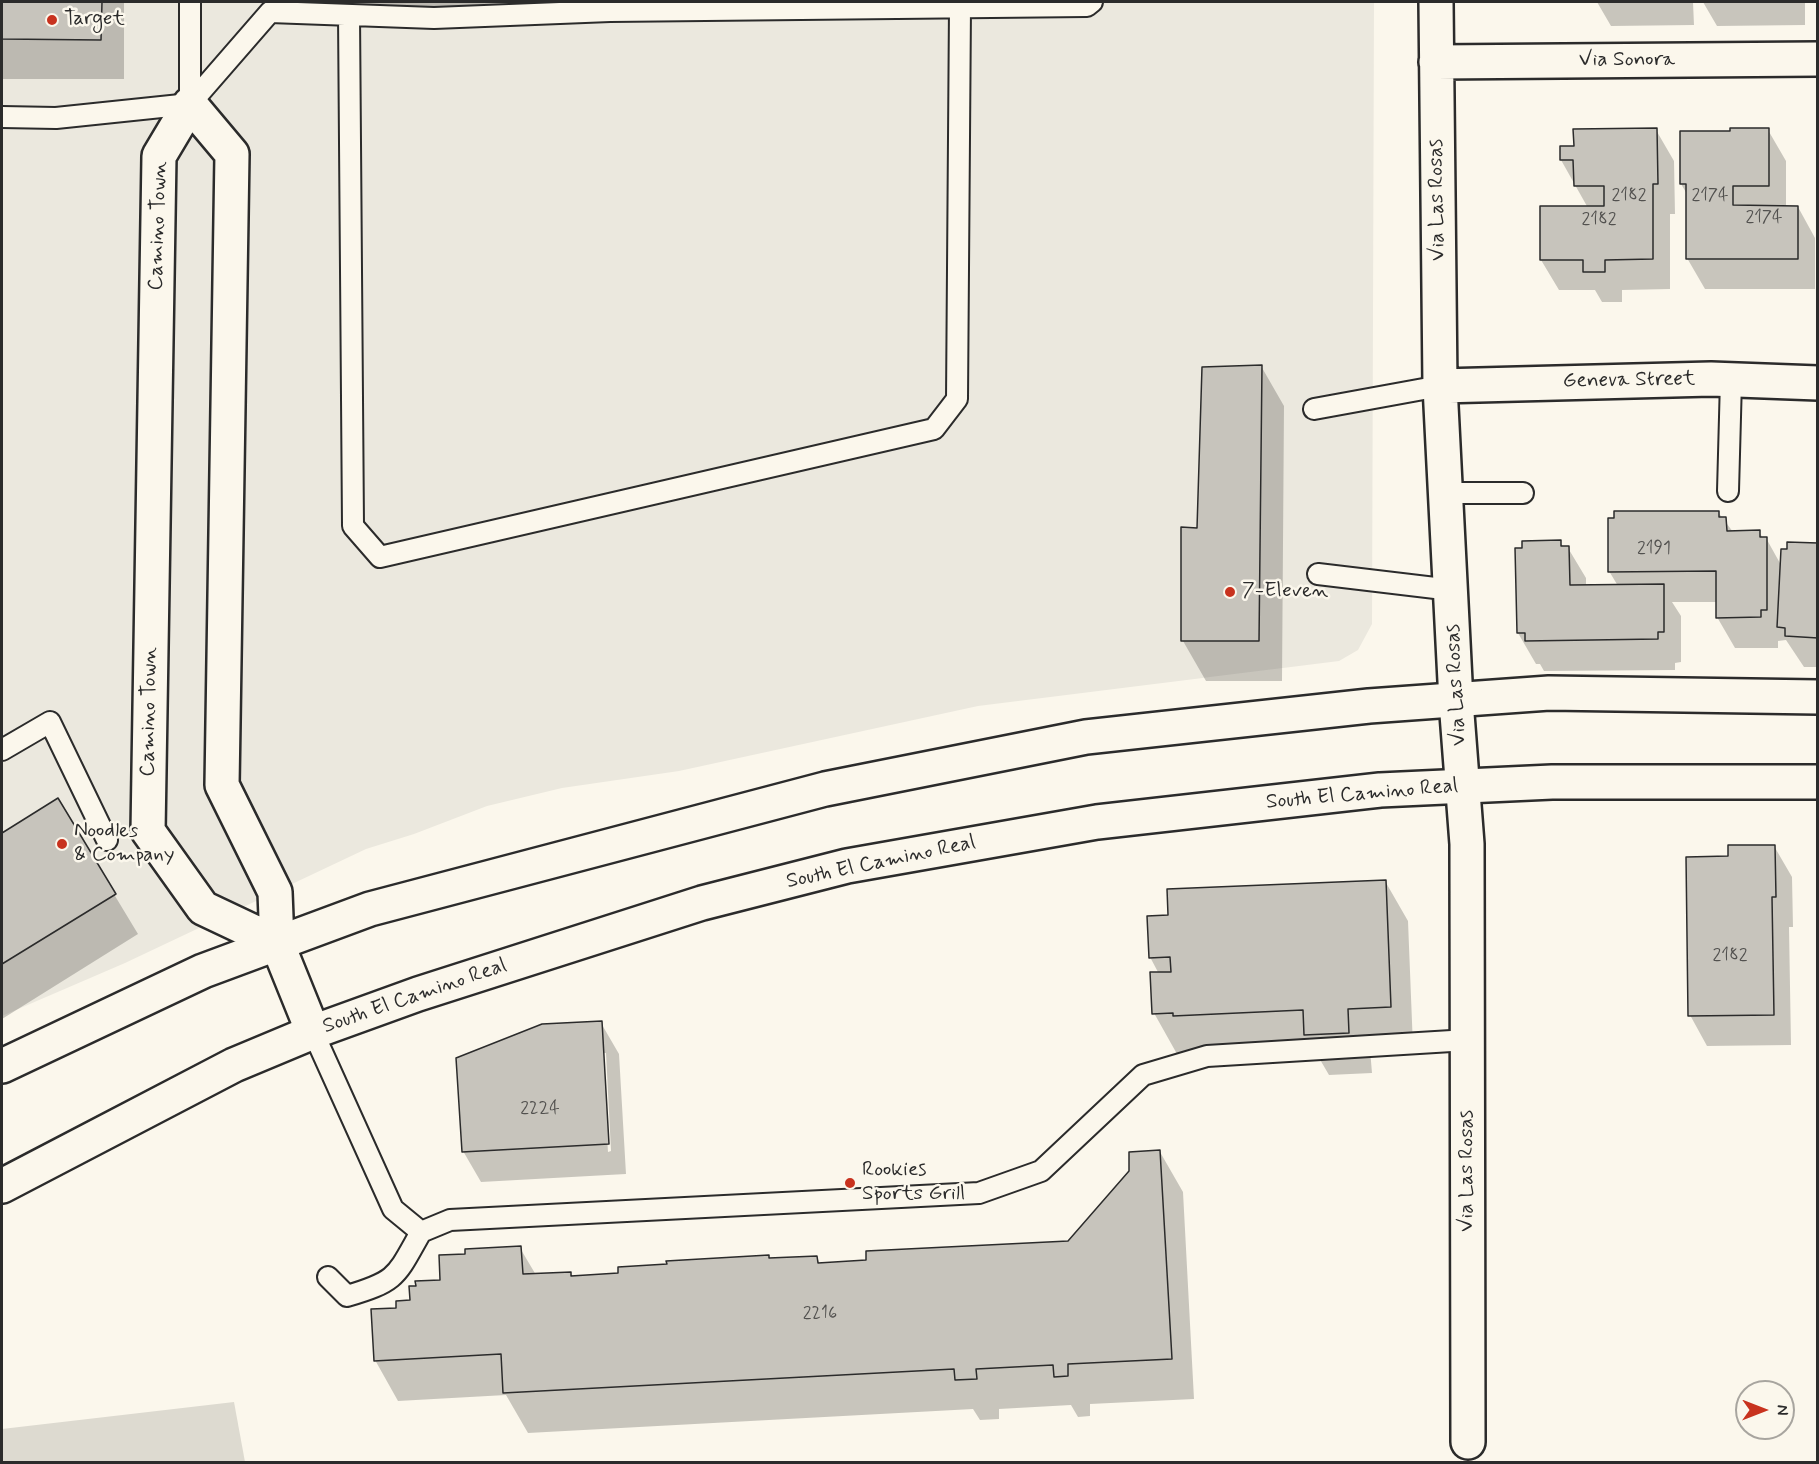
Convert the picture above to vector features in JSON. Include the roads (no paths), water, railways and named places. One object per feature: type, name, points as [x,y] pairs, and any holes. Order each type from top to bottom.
[{"type":"street","name":"Via Las Rosas","points":[[1436,2],[1440,386],[1456,701],[1467,843],[1468,1442]]},
{"type":"street","name":"Via Sonora","points":[[1436,62],[1818,59]]},
{"type":"street","points":[[190,104],[232,154],[222,785],[275,892],[277,943],[314,1032]]},
{"type":"street","name":"Camino Town","points":[[190,104],[159,156],[148,831],[203,908],[277,943]]},
{"type":"street","name":"Geneva Street","points":[[1440,386],[1731,380],[1818,383]]},
{"type":"street","points":[[2,1066],[203,971],[370,909],[836,787],[1086,737],[1369,706],[1549,693],[1818,697]]},
{"type":"street","name":"South El Camino Real","points":[[2,1186],[234,1065],[314,1032],[418,994],[657,917],[847,866],[1097,822],[1380,790],[1552,782],[1818,782]]},
{"type":"lane","points":[[190,2],[190,104]]},
{"type":"lane","points":[[2,117],[56,118],[190,104],[270,12],[434,18],[610,11],[761,12],[895,5],[1087,6],[1092,2]]},
{"type":"lane","points":[[349,15],[353,526],[380,557],[933,429],[957,399],[960,7]]},
{"type":"lane","points":[[1728,491],[1731,380]]},
{"type":"lane","points":[[1314,409],[1440,386]]},
{"type":"lane","points":[[1446,494],[1523,493]]},
{"type":"lane","points":[[1318,574],[1452,590]]},
{"type":"lane","points":[[2,750],[50,722],[107,840]]},
{"type":"lane","points":[[314,1032],[393,1209],[421,1232]]},
{"type":"lane","points":[[328,1277],[347,1296],[377,1287],[397,1275],[421,1232],[450,1220],[979,1193],[1041,1171],[1143,1075],[1207,1056],[1468,1040]]},
{"type":"place","name":"Target","points":[[52,20]]},
{"type":"place","name":"7-Eleven","points":[[1230,592]]},
{"type":"place","name":"Noodles & Company","points":[[62,844]]},
{"type":"place","name":"Rookies Sports Grill","points":[[850,1183]]}]
